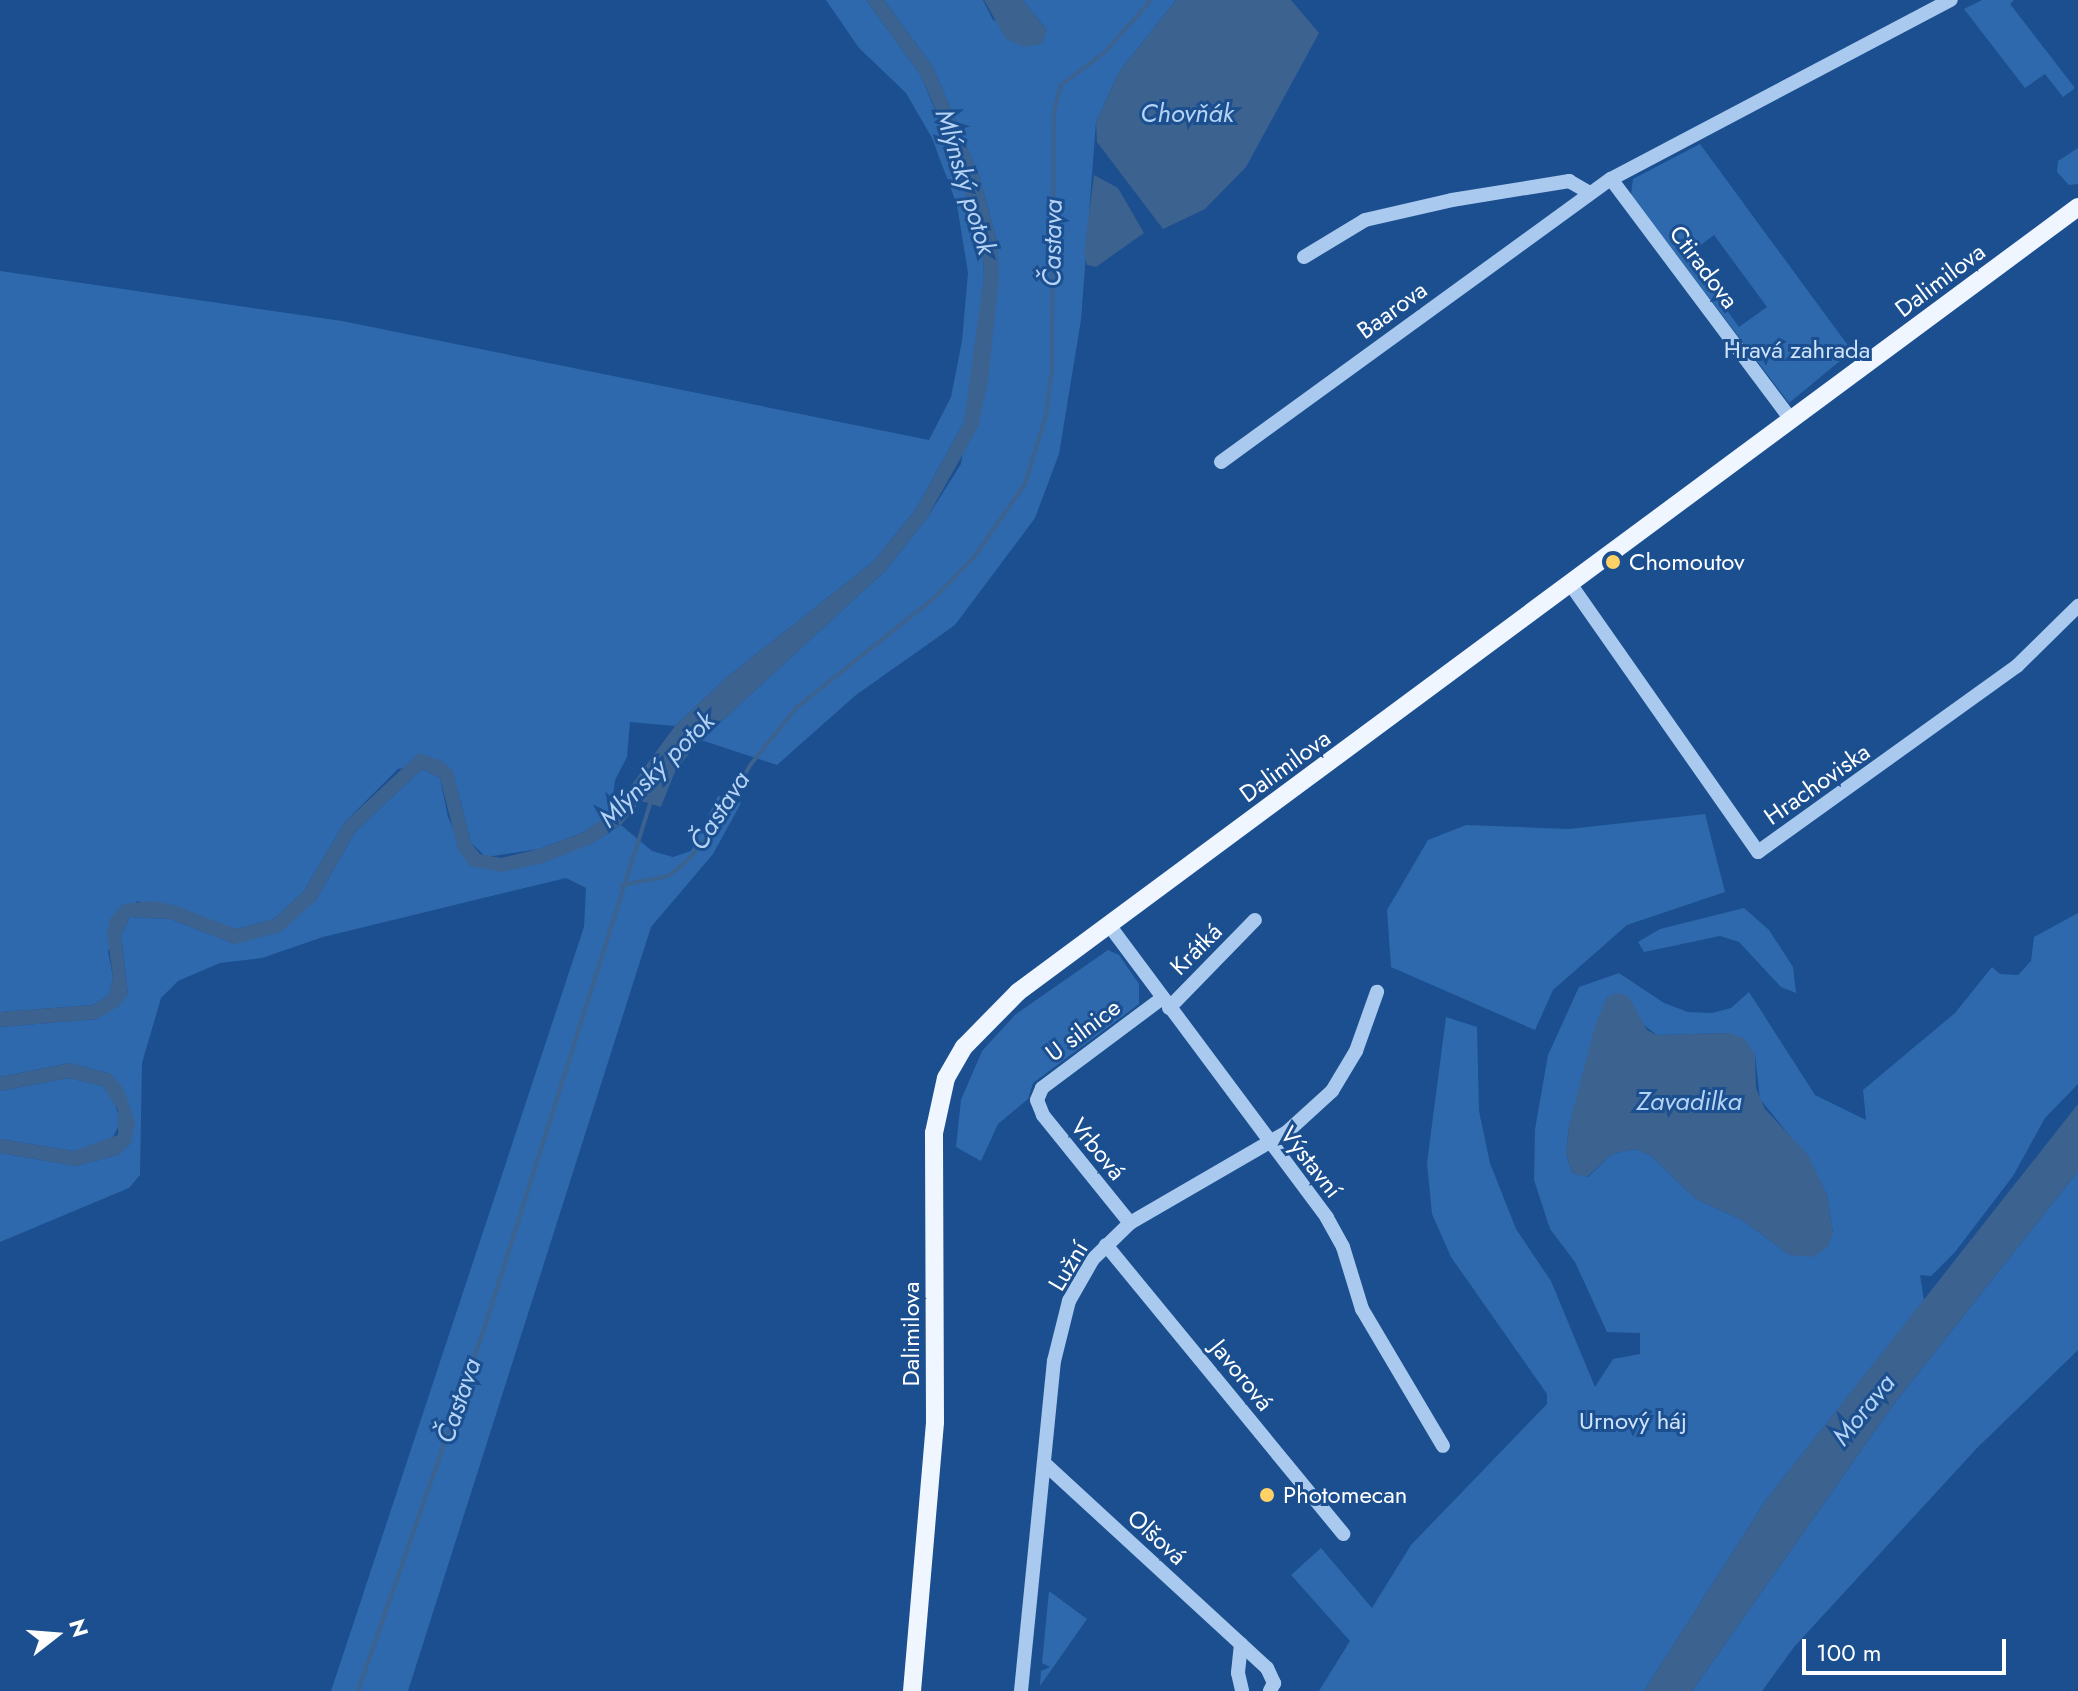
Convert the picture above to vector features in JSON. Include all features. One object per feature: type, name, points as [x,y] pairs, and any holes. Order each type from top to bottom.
[{"type":"main road","name":"Dalimilova","points":[[912,1691],[925,1584],[935,1422],[934,1133],[939,1099],[950,1068],[981,1026],[1109,925],[2078,207]]},
{"type":"street","name":"Baarova","points":[[1221,462],[1611,179],[1951,0]]},
{"type":"street","name":"Ctiradova","points":[[1611,179],[1791,420]]},
{"type":"street","points":[[1304,257],[1365,220],[1452,200],[1569,181],[1590,193]]},
{"type":"street","name":"Hrachoviska","points":[[1571,585],[1758,852],[2017,666],[2078,606]]},
{"type":"street","name":"Krátká","points":[[1165,1003],[1255,920]]},
{"type":"street","name":"Výstavní","points":[[1109,925],[1267,1143],[1327,1218],[1343,1247],[1362,1309],[1443,1446]]},
{"type":"street","name":"Lužní","points":[[1021,1691],[1054,1361],[1069,1301],[1106,1245],[1130,1223],[1267,1143],[1332,1091],[1356,1051],[1377,992]]},
{"type":"street","name":"U silnice","points":[[1037,1100],[1042,1088],[1165,1003]]},
{"type":"street","name":"Vrbová","points":[[1037,1100],[1043,1115],[1130,1223]]},
{"type":"street","name":"Javorová","points":[[1106,1245],[1343,1534]]},
{"type":"street","name":"Olšová","points":[[1044,1463],[1272,1674],[1270,1691]]},
{"type":"street","points":[[1241,1644],[1238,1673],[1242,1691]]},
{"type":"green space","points":[[826,0],[866,0],[920,74],[965,181],[982,243],[984,276],[974,379],[964,422],[916,509],[874,561],[727,677],[675,726],[630,722],[627,757],[615,780],[611,814],[584,832],[539,849],[486,857],[471,843],[458,791],[442,761],[398,769],[344,823],[304,891],[274,919],[236,929],[137,901],[108,951],[113,977],[109,995],[93,1005],[0,1012],[0,271],[342,321],[929,440],[951,397],[962,341],[968,273],[957,205],[932,138],[906,93],[859,48]]},
{"type":"green space","points":[[884,0],[983,0],[993,20],[1047,30],[1023,0],[1176,0],[1119,72],[1096,122],[1081,320],[1059,454],[1035,518],[955,625],[856,695],[777,765],[701,740],[885,571],[927,518],[961,464],[997,241],[979,176],[933,67]]},
{"type":"green space","points":[[1982,0],[2014,0],[2010,4],[2075,88],[2063,97],[2045,74],[2025,88],[1964,9]]},
{"type":"green space","name":"Hravá zahrada","points":[[1700,144],[1852,351],[1789,403],[1631,195],[1633,179]],"holes":[[[1714,235],[1767,307],[1739,327],[1687,255]]]},
{"type":"green space","points":[[2078,148],[2078,184],[2069,185],[2057,172],[2058,161]]},
{"type":"green space","points":[[422,769],[440,778],[448,817],[470,866],[591,844],[621,825],[652,851],[673,857],[691,851],[718,796],[741,803],[713,854],[651,927],[408,1691],[331,1691],[584,927],[586,888],[566,878],[323,937],[262,958],[220,963],[178,981],[161,998],[142,1063],[140,1175],[129,1188],[0,1242],[0,1153],[76,1166],[118,1155],[131,1143],[111,1074],[70,1063],[0,1077],[0,1027],[97,1019],[128,994],[121,935],[130,917],[170,919],[235,944],[316,900],[355,832]]},
{"type":"green space","points":[[1705,814],[1725,892],[1627,925],[1553,990],[1535,1030],[1391,967],[1387,910],[1428,840],[1466,825],[1569,829]]},
{"type":"green space","points":[[1744,908],[1769,930],[1793,967],[1796,993],[1781,987],[1739,942],[1720,936],[1644,952],[1638,942],[1660,929]]},
{"type":"green space","name":"Urnový háj","points":[[2078,913],[2078,1084],[2045,1118],[2013,1176],[1955,1252],[1931,1276],[1920,1275],[1924,1300],[1766,1500],[1644,1691],[1319,1691],[1350,1641],[1291,1575],[1321,1548],[1372,1608],[1411,1545],[1547,1404],[1547,1394],[1451,1257],[1432,1214],[1427,1163],[1446,1017],[1477,1027],[1479,1111],[1490,1163],[1516,1229],[1551,1281],[1595,1387],[1613,1359],[1640,1354],[1640,1333],[1607,1332],[1575,1262],[1550,1229],[1534,1180],[1535,1129],[1548,1055],[1579,987],[1619,973],[1664,1003],[1688,1012],[1712,1013],[1731,1008],[1749,992],[1815,1095],[1866,1120],[1863,1090],[1955,1013],[1992,967],[2000,974],[2018,975],[2031,961],[2034,937]],"holes":[[[1607,997],[1657,1035],[1729,1033],[1755,1055],[1760,1099],[1806,1156],[1827,1195],[1833,1233],[1790,1255],[1742,1220],[1696,1199],[1650,1155],[1635,1149],[1612,1154],[1588,1177],[1572,1173],[1566,1153],[1569,1126]]]},
{"type":"green space","points":[[1108,950],[1119,955],[1139,984],[1139,1004],[1033,1083],[1028,1099],[998,1124],[981,1161],[956,1147],[961,1100],[982,1051],[1016,1014]]},
{"type":"green space","points":[[69,1078],[103,1086],[112,1096],[121,1122],[110,1142],[74,1151],[0,1139],[0,1091]]},
{"type":"green space","points":[[2078,1171],[2078,1350],[1977,1448],[1794,1647],[1762,1691],[1692,1691],[1893,1405]]},
{"type":"green space","points":[[1049,1591],[1087,1619],[1040,1686],[1041,1671],[1050,1667],[1042,1663]]},
{"type":"water","name":"Mlýnský potok","points":[[866,0],[884,0],[933,67],[979,176],[997,241],[999,276],[988,382],[978,427],[927,518],[885,571],[701,740],[676,769],[661,807],[641,801],[621,825],[591,844],[543,863],[502,872],[470,866],[458,849],[440,778],[422,769],[355,832],[316,900],[281,932],[235,944],[170,919],[130,917],[121,935],[128,994],[119,1006],[97,1019],[0,1027],[0,1012],[93,1005],[109,995],[113,977],[107,934],[110,919],[123,904],[151,901],[174,905],[236,929],[274,919],[304,891],[344,823],[419,753],[442,761],[453,771],[471,843],[480,854],[501,858],[539,849],[584,832],[611,813],[675,726],[727,677],[874,561],[916,509],[964,422],[984,276],[982,243],[943,126],[920,74]]},
{"type":"water","points":[[984,0],[1023,0],[1047,30],[1042,44],[1024,47],[1006,39]]},
{"type":"water","name":"Chovňák","points":[[1176,0],[1291,0],[1319,33],[1246,167],[1205,209],[1163,229],[1097,142],[1096,122],[1119,72]]},
{"type":"water","points":[[1094,175],[1118,188],[1144,233],[1096,267],[1087,265],[1084,253]]},
{"type":"water","name":"Zavadilka","points":[[1616,993],[1628,996],[1647,1030],[1657,1035],[1729,1033],[1744,1038],[1755,1055],[1756,1088],[1765,1109],[1808,1155],[1827,1195],[1833,1233],[1827,1248],[1812,1257],[1790,1255],[1742,1220],[1696,1199],[1650,1155],[1635,1149],[1612,1154],[1587,1177],[1572,1173],[1566,1153],[1569,1126],[1595,1026],[1607,997]]},
{"type":"water","points":[[70,1063],[111,1074],[123,1088],[135,1122],[131,1143],[118,1155],[76,1166],[0,1153],[0,1139],[74,1151],[118,1135],[118,1110],[103,1086],[69,1078],[0,1091],[0,1077]]},
{"type":"water","name":"Morava","points":[[2078,1104],[2078,1171],[1893,1405],[1692,1691],[1644,1691],[1766,1500]]},
{"type":"waterway","name":"Častava","points":[[622,885],[668,876],[686,862],[708,837],[751,764],[796,708],[932,600],[974,557],[1025,484],[1046,415],[1052,370],[1054,111],[1061,85],[1105,52],[1151,0]]},
{"type":"waterway","name":"Častava","points":[[358,1691],[486,1323],[651,801]]},
{"type":"place","name":"Chomoutov","points":[[1613,562]]},
{"type":"place","name":"Photomecan","points":[[1267,1495]]}]
